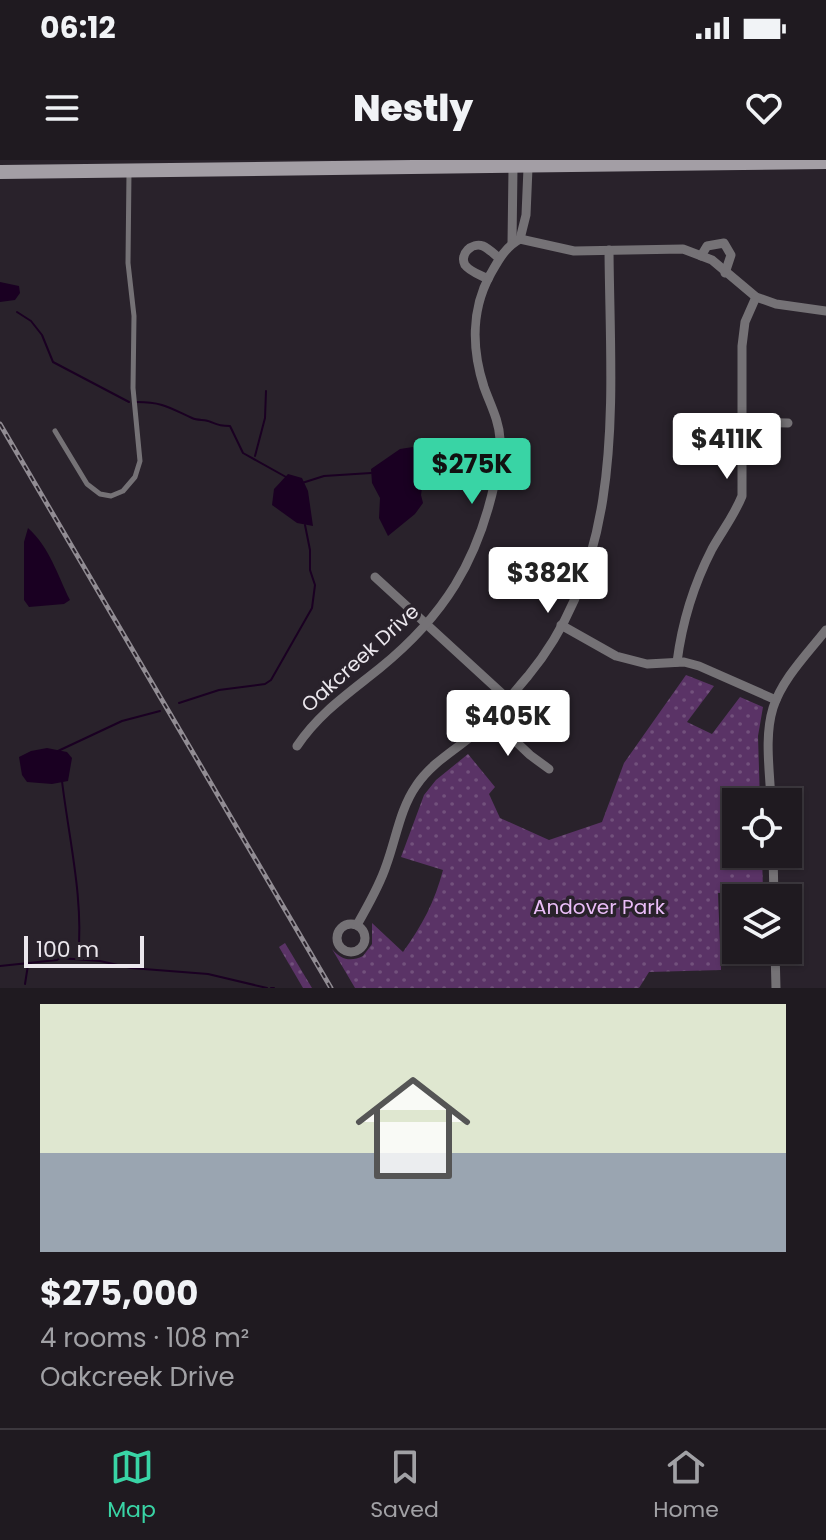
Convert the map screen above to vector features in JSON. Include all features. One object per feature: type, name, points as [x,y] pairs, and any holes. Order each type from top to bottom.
[{"type":"street","points":[[0,172],[390,164],[520,168],[826,162]]},
{"type":"street","points":[[516,241],[526,215],[520,168]]},
{"type":"street","points":[[516,241],[520,168]]},
{"type":"street","points":[[516,241],[574,251],[683,249],[712,260],[756,297],[776,304],[826,311]]},
{"type":"street","name":"Oakcreek Drive","points":[[297,746],[317,718],[395,656],[425,626],[458,582],[476,548],[500,454],[499,429],[476,360],[476,316],[488,279],[499,258],[516,241]]},
{"type":"street","points":[[701,256],[707,246],[724,243],[731,255],[725,273]]},
{"type":"street","points":[[488,279],[466,267],[463,259],[466,251],[471,247],[484,246],[499,258]]},
{"type":"street","points":[[357,925],[373,898],[405,806],[418,781],[491,718],[530,674],[561,625],[578,589],[593,548],[609,466],[609,250]]},
{"type":"street","points":[[677,662],[681,633],[700,575],[742,496],[743,333],[756,297]]},
{"type":"street","points":[[744,422],[788,423]]},
{"type":"street","points":[[375,577],[508,699]]},
{"type":"street","points":[[561,625],[616,656],[647,664],[677,662],[699,666],[776,700]]},
{"type":"street","points":[[771,788],[770,724],[776,700],[826,630]]},
{"type":"street","points":[[491,718],[549,769]]},
{"type":"street","points":[[775,964],[776,988]]},
{"type":"lane","points":[[55,431],[87,484],[100,494],[111,496],[123,491],[135,477],[140,461],[133,388],[134,316],[128,263],[129,171]]},
{"type":"green space","name":"Andover Park","points":[[686,675],[714,686],[687,722],[712,734],[740,697],[763,707],[758,736],[760,788],[722,788],[722,868],[762,868],[763,884],[722,884],[722,893],[718,893],[721,970],[649,972],[639,988],[355,988],[332,949],[346,959],[363,956],[372,944],[372,923],[403,952],[422,923],[436,892],[443,870],[401,857],[424,795],[436,780],[468,754],[495,787],[489,794],[500,818],[549,840],[602,822],[624,763]]},
{"type":"green space","points":[[285,943],[312,988],[303,988],[279,947]]},
{"type":"shaded area","points":[[0,282],[19,286],[20,293],[15,300],[0,302]]},
{"type":"shaded area","points":[[413,447],[424,475],[423,503],[415,514],[388,536],[379,518],[380,498],[372,483],[371,469],[400,449]]},
{"type":"shaded area","points":[[288,474],[302,478],[308,491],[313,526],[297,523],[272,505],[274,489]]},
{"type":"shaded area","points":[[28,528],[42,544],[57,571],[70,600],[64,604],[29,607],[24,600],[24,542]]},
{"type":"shaded area","points":[[47,748],[67,752],[72,758],[68,781],[52,784],[27,782],[22,775],[19,757]]},
{"type":"waterway","points":[[17,312],[31,321],[42,335],[53,362],[129,402]]},
{"type":"waterway","points":[[255,456],[265,418],[266,391]]},
{"type":"waterway","points":[[137,402],[160,404],[194,419],[230,426],[243,453],[286,477]]},
{"type":"waterway","points":[[302,483],[324,476],[371,473]]},
{"type":"waterway","points":[[179,703],[219,690],[265,684],[271,680],[312,608],[315,585],[310,570],[305,525]]},
{"type":"waterway","points":[[58,751],[122,721],[160,711]]},
{"type":"waterway","points":[[62,781],[79,914],[78,959]]},
{"type":"waterway","points":[[0,966],[60,958],[100,961],[131,968],[208,974],[267,988]]},
{"type":"waterway","points":[[25,984],[31,963]]},
{"type":"railway","points":[[0,424],[331,988]]}]
